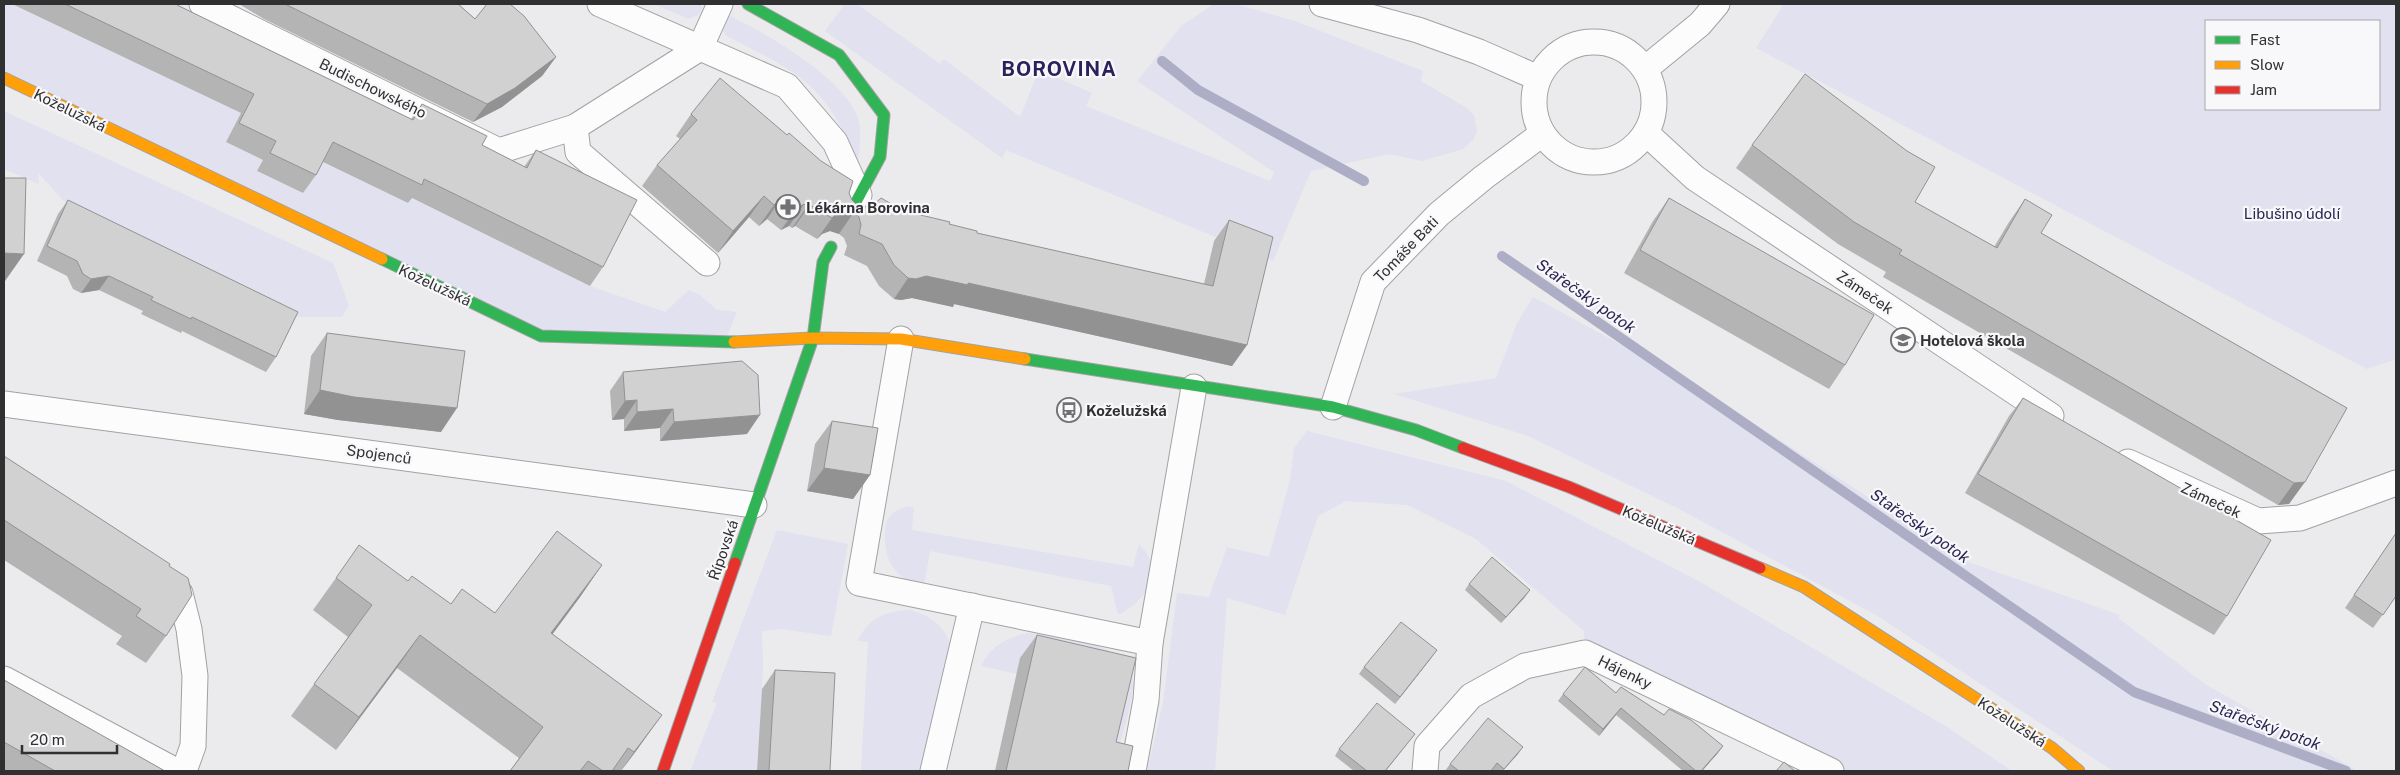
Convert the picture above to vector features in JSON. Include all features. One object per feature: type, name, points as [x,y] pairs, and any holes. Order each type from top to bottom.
[{"type":"main road","points":[[748,4],[839,55],[884,115],[880,157],[855,204]]},
{"type":"main road","name":"Koželužská","points":[[4,78],[541,336],[724,343],[813,338],[901,339],[1194,387],[1334,407],[1416,430],[1569,487],[1804,587],[2052,748],[2079,771]]},
{"type":"main road","points":[[813,338],[823,262],[831,247]]},
{"type":"main road","name":"Řípovská","points":[[663,771],[813,338]]},
{"type":"street","name":"Budischowského","points":[[202,4],[499,151],[575,127],[700,48]]},
{"type":"street","points":[[600,4],[786,86],[834,142],[855,204]]},
{"type":"street","points":[[700,48],[720,4]]},
{"type":"street","points":[[1322,4],[1418,30],[1479,52],[1538,78]]},
{"type":"street","points":[[1645,69],[1700,24],[1717,4]]},
{"type":"street","points":[[1586,42],[1606,43],[1626,50],[1645,69],[1651,82],[1654,100],[1653,117],[1646,133],[1632,149],[1614,159],[1594,162],[1574,159],[1556,149],[1542,134],[1535,116],[1533,97],[1538,78],[1549,61],[1566,48],[1586,42]]},
{"type":"street","points":[[575,127],[578,152],[707,263]]},
{"type":"street","name":"Zámeček","points":[[1646,133],[1695,178],[2074,432]]},
{"type":"street","name":"Tomáše Bati","points":[[1334,407],[1373,282],[1439,214],[1484,177],[1542,134]]},
{"type":"street","points":[[901,339],[859,583],[1150,643]]},
{"type":"street","points":[[1133,771],[1146,700],[1150,643],[1194,387]]},
{"type":"street","name":"Spojenců","points":[[4,404],[754,505]]},
{"type":"street","name":"Zámeček","points":[[2108,452],[2258,521],[2300,518],[2396,484]]},
{"type":"street","points":[[151,569],[180,593],[189,629],[195,676],[193,746],[184,771]]},
{"type":"street","points":[[933,771],[972,606]]},
{"type":"street","name":"Hájenky","points":[[1425,771],[1426,746],[1471,696],[1525,666],[1585,653],[1832,771]]},
{"type":"street","points":[[4,679],[176,771]]},
{"type":"green space","points":[[4,4],[11,4],[241,113],[226,142],[263,160],[257,172],[303,193],[320,161],[408,203],[411,198],[590,286],[665,312],[689,290],[700,295],[717,310],[737,312],[724,343],[541,336],[4,85]]},
{"type":"green space","points":[[654,4],[701,4],[702,8],[700,14],[689,19]]},
{"type":"green space","points":[[845,4],[857,4],[940,64],[944,59],[1020,117],[1039,70],[1092,93],[1086,106],[1270,181],[1274,172],[1137,81],[1181,26],[1214,4],[1235,4],[1295,21],[1423,71],[1421,81],[1467,108],[1474,115],[1477,131],[1473,140],[1463,149],[1422,161],[1389,154],[1311,171],[1273,261],[1006,150],[1002,158],[825,31]]},
{"type":"green space","name":"Libušino údolí","points":[[1784,4],[2396,4],[2396,359],[2367,369],[1756,48]]},
{"type":"green space","points":[[730,16],[764,34],[805,60],[840,90],[852,106],[859,122],[860,139],[857,168],[842,130],[818,94],[809,84],[790,70],[725,35],[722,26],[724,18]]},
{"type":"green space","points":[[4,111],[333,263],[349,305],[342,317],[294,317],[74,212],[38,173],[39,184],[4,169]]},
{"type":"green space","points":[[1533,297],[1692,383],[1968,562],[2120,615],[2118,618],[2205,684],[2358,771],[2113,771],[1876,615],[1679,509],[1528,436],[1394,394],[1496,378],[1517,323]]},
{"type":"green space","points":[[1307,431],[1506,481],[1702,583],[1947,727],[2012,771],[1831,771],[1585,653],[1584,631],[1476,539],[1407,505],[1346,501],[1318,516],[1285,615],[1227,598],[1215,771],[1147,771],[1163,703],[1177,593],[1209,597],[1227,547],[1269,557],[1290,480],[1294,448]]},
{"type":"green space","points":[[907,506],[914,508],[912,530],[1133,567],[1139,544],[1147,554],[1151,565],[1152,575],[1150,584],[1137,602],[1118,615],[1111,586],[930,551],[924,586],[915,584],[901,576],[891,564],[885,539],[888,519],[894,513]]},
{"type":"green space","points":[[777,530],[848,544],[831,636],[781,629],[762,631],[763,665],[758,771],[690,771],[717,703],[712,702]]},
{"type":"green space","points":[[910,610],[930,618],[940,626],[951,645],[926,771],[861,771],[868,642],[858,641],[867,627],[879,617],[893,612]]},
{"type":"green space","points":[[1028,633],[1076,640],[1094,645],[1110,651],[1123,660],[1131,672],[1133,688],[1129,712],[1118,751],[1020,658],[1017,674],[981,666],[990,653],[1000,644],[1013,637]]},
{"type":"building","points":[[65,4],[177,4],[413,120],[422,104],[487,136],[482,145],[527,168],[536,150],[637,200],[603,267],[424,179],[422,185],[333,142],[316,175],[270,153],[276,141],[239,123],[254,94]]},
{"type":"building","points":[[285,4],[458,4],[475,19],[487,4],[510,4],[524,16],[556,57],[515,88],[487,104]]},
{"type":"building","points":[[1805,74],[1907,151],[1935,167],[1915,202],[1997,248],[2025,199],[2052,215],[2041,233],[2347,408],[2305,482],[2294,483],[1899,254],[1902,250],[1854,222],[1752,145]]},
{"type":"building","points":[[720,78],[787,135],[789,133],[821,161],[853,181],[849,193],[852,200],[858,206],[866,207],[873,205],[881,198],[904,211],[950,222],[949,224],[977,231],[977,233],[1213,286],[1229,220],[1273,237],[1247,345],[968,283],[968,285],[926,276],[916,279],[908,278],[894,265],[882,244],[859,234],[861,225],[859,217],[854,212],[845,210],[837,213],[832,218],[810,205],[807,207],[804,204],[796,209],[782,197],[774,205],[764,196],[733,231],[657,165],[697,120],[691,114]]},
{"type":"building","points":[[4,178],[26,178],[24,254],[4,253]]},
{"type":"building","points":[[1669,198],[1874,315],[1845,365],[1640,250]]},
{"type":"building","points":[[68,200],[298,312],[276,357],[192,317],[191,319],[151,300],[153,297],[109,276],[91,279],[83,274],[77,261],[47,246]]},
{"type":"building","points":[[327,333],[465,351],[457,408],[354,397],[320,390]]},
{"type":"building","points":[[742,361],[758,375],[760,415],[674,422],[673,409],[637,412],[637,400],[625,401],[623,372]]},
{"type":"building","points":[[2023,398],[2271,540],[2227,616],[1978,474]]},
{"type":"building","points":[[832,421],[878,428],[870,475],[824,468]]},
{"type":"building","points":[[4,456],[170,564],[169,566],[188,578],[192,595],[166,636],[136,616],[141,609],[4,520]]},
{"type":"building","points":[[557,531],[602,565],[551,633],[662,715],[634,752],[628,748],[612,771],[603,771],[588,761],[580,771],[510,771],[543,727],[420,635],[359,717],[314,684],[372,605],[336,578],[359,545],[408,581],[412,576],[451,604],[462,589],[495,613]]},
{"type":"building","points":[[2396,533],[2396,596],[2383,615],[2354,595]]},
{"type":"building","points":[[1492,557],[1530,590],[1506,617],[1469,584]]},
{"type":"building","points":[[1401,622],[1437,650],[1400,697],[1364,667]]},
{"type":"building","points":[[1037,635],[1136,658],[1116,742],[1133,746],[1128,771],[1006,771]]},
{"type":"building","points":[[1585,667],[1616,693],[1621,687],[1664,715],[1669,709],[1691,720],[1723,746],[1701,771],[1696,771],[1621,708],[1603,729],[1563,694]]},
{"type":"building","points":[[775,670],[835,673],[830,771],[769,771]]},
{"type":"building","points":[[4,680],[165,771],[55,771],[4,742]]},
{"type":"building","points":[[1377,703],[1415,734],[1385,771],[1367,771],[1339,749]]},
{"type":"building","points":[[1488,718],[1523,747],[1504,769],[1497,763],[1491,771],[1459,771],[1450,764]]},
{"type":"building","points":[[1784,762],[1795,771],[1776,771]]},
{"type":"waterway","name":"Stařečský potok","points":[[1162,61],[1198,90],[1364,181]]},
{"type":"waterway","name":"Stařečský potok","points":[[1502,256],[2134,692],[2346,771]]},
{"type":"traffic: fast","points":[[748,4],[839,55],[884,115],[880,157],[850,213]]},
{"type":"traffic: fast","points":[[735,563],[813,338],[823,262],[831,247]]},
{"type":"traffic: fast","points":[[382,259],[541,336],[734,342]]},
{"type":"traffic: fast","points":[[1025,359],[1333,407],[1416,430],[1463,448]]},
{"type":"traffic: slow","points":[[4,78],[382,259]]},
{"type":"traffic: slow","points":[[734,342],[813,338],[901,339],[1025,359]]},
{"type":"traffic: slow","points":[[1760,568],[1804,587],[2052,748],[2079,771]]},
{"type":"traffic: jam","points":[[1463,448],[1569,487],[1760,568]]},
{"type":"traffic: jam","points":[[663,771],[735,563]]},
{"type":"place","name":"Lékárna Borovina","points":[[788,207]]},
{"type":"place","name":"Hotelová škola","points":[[1903,340]]},
{"type":"place","name":"Koželužská","points":[[1069,410]]},
{"type":"district","name":"BOROVINA","points":[[1059,69]]}]
